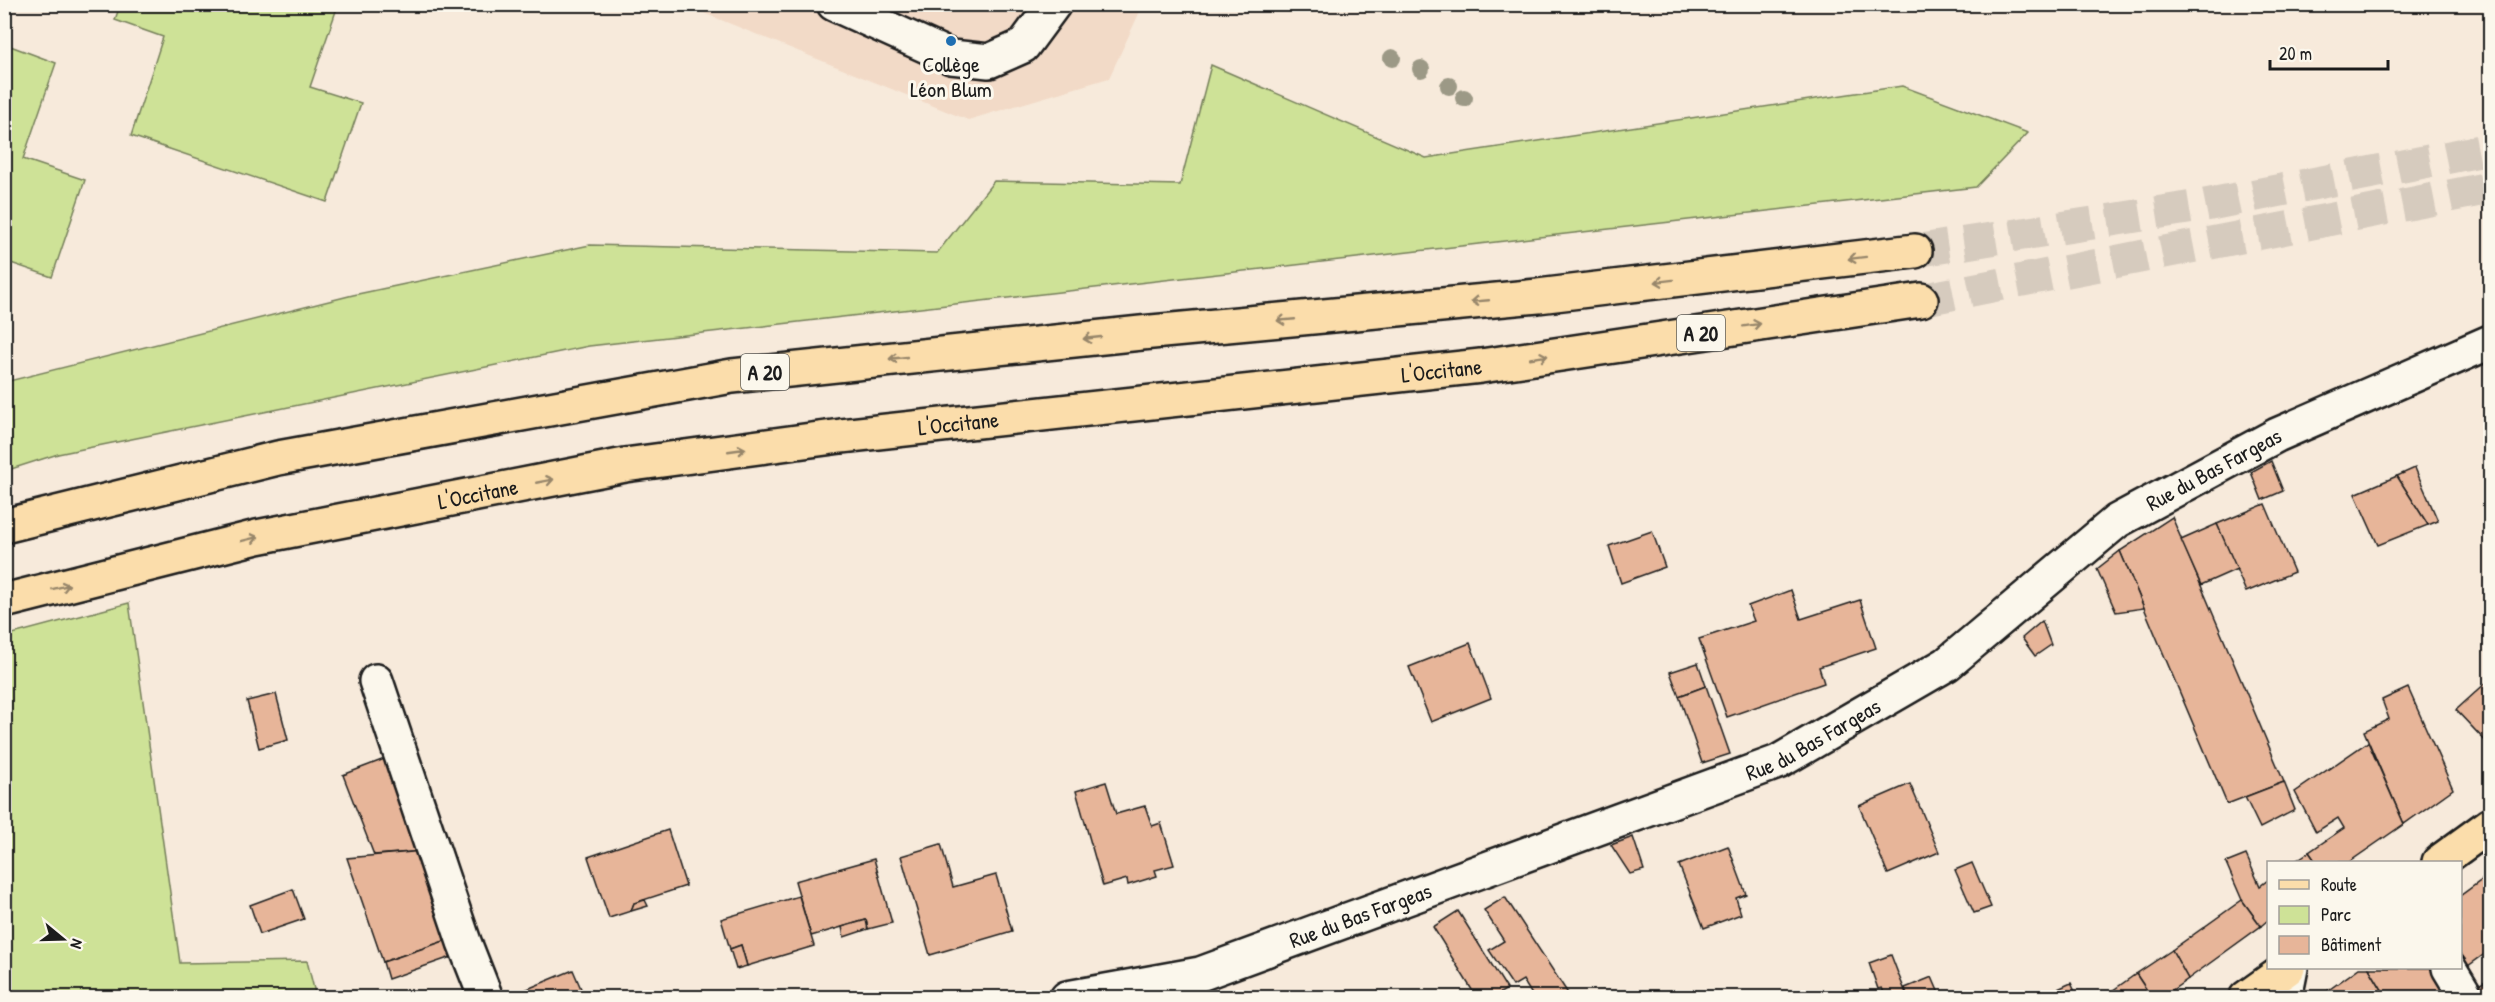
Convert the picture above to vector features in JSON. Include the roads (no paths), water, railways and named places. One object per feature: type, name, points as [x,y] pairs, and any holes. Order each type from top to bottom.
[{"type":"main road","name":"A 20","points":[[4,525],[278,458],[732,376],[1141,333],[1538,296],[1916,251]]},
{"type":"main road","name":"L'Occitane","points":[[4,601],[257,537],[625,465],[841,436],[1481,366],[1921,300]]},
{"type":"main road","points":[[2440,861],[2490,825]]},
{"type":"main road","points":[[2246,998],[2288,969]]},
{"type":"street","points":[[834,4],[951,57],[988,61],[1023,46],[1054,4]]},
{"type":"street","name":"Rue du Bas Fargeas","points":[[1067,998],[1200,974],[1778,762],[1947,664],[2117,521],[2277,435],[2490,342]]},
{"type":"street","points":[[376,681],[464,942],[486,998]]},
{"type":"street","points":[[2285,998],[2289,969]]},
{"type":"street","points":[[2450,969],[2467,998]]},
{"type":"tunnel","points":[[1915,251],[2200,206],[2490,149]]},
{"type":"tunnel","points":[[1921,300],[2490,188]]},
{"type":"place","name":"Collège Léon Blum","points":[[951,41]]}]
